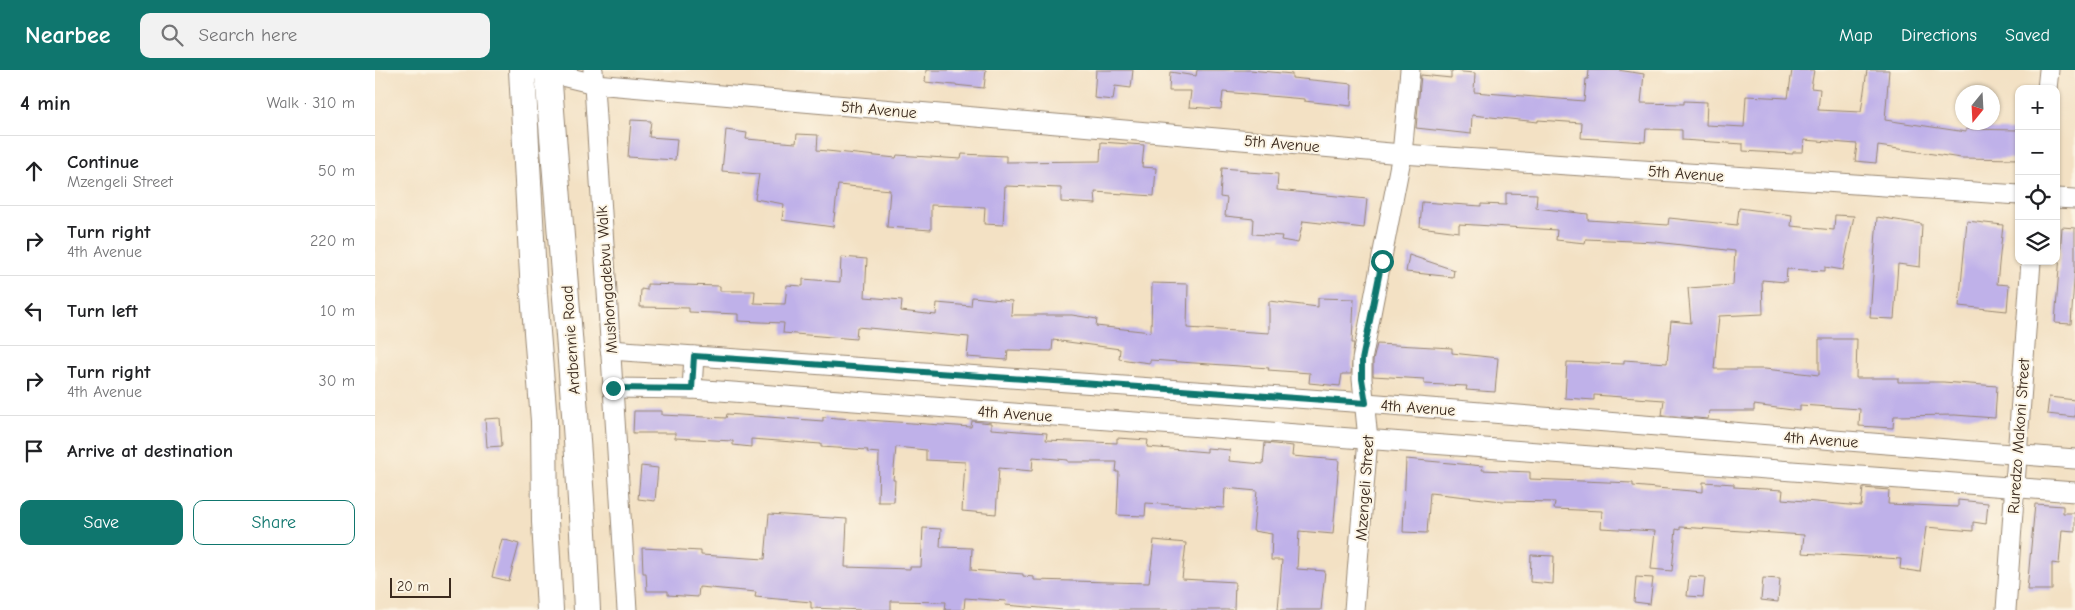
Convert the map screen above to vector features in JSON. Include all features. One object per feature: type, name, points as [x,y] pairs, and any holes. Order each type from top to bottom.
[{"type":"main road","name":"Ardbennie Road","points":[[522,70],[534,294],[544,421],[545,522],[550,610]]},
{"type":"main road","name":"Ardbennie Road","points":[[544,70],[563,244],[584,537],[587,610]]},
{"type":"street","name":"5th Avenue","points":[[544,70],[594,77],[1403,154],[2015,195]]},
{"type":"street","name":"Mzengeli Street","points":[[1354,610],[1368,439],[1366,403],[1362,379],[1364,348],[1403,154],[1410,70]]},
{"type":"street","points":[[2047,85],[2049,70]]},
{"type":"street","name":"Mushongadebvu Walk","points":[[594,77],[627,610]]},
{"type":"street","points":[[2060,198],[2075,199]]},
{"type":"street","name":"Ruredzo Makoni Street","points":[[2006,610],[2031,265]]},
{"type":"street","name":"4th Avenue","points":[[610,350],[1366,403],[2075,459]]},
{"type":"street","points":[[692,389],[694,356]]},
{"type":"street","name":"4th Avenue","points":[[613,388],[692,389],[2075,492]]},
{"type":"building","points":[[926,70],[986,70],[984,88],[925,82]]},
{"type":"building","points":[[1096,70],[1133,70],[1131,88],[1115,86],[1113,100],[1094,98]]},
{"type":"building","points":[[1197,70],[1250,70],[1292,74],[1292,78],[1352,84],[1351,106],[1304,101],[1304,99],[1223,92],[1221,109],[1189,107],[1191,91],[1169,91],[1170,72],[1196,76]]},
{"type":"building","points":[[1589,70],[1618,70],[1644,74],[1641,103],[1684,104],[1684,101],[1707,102],[1706,125],[1744,127],[1746,96],[1788,98],[1792,70],[1814,70],[1811,88],[1820,89],[1818,110],[1861,112],[1867,70],[1889,70],[1885,120],[1966,132],[1966,130],[2015,130],[2015,159],[1961,158],[1878,146],[1876,163],[1855,161],[1857,144],[1804,140],[1803,152],[1793,152],[1793,154],[1743,151],[1743,144],[1682,140],[1682,130],[1646,129],[1645,142],[1581,138],[1582,123],[1538,120],[1538,122],[1472,115],[1471,134],[1416,128],[1421,75],[1451,78],[1451,71],[1475,73],[1474,92],[1584,101],[1586,79],[1588,79]]},
{"type":"building","points":[[631,120],[651,121],[649,137],[677,139],[675,160],[628,157]]},
{"type":"building","points":[[726,130],[747,133],[746,139],[796,143],[797,134],[818,135],[817,150],[896,158],[897,155],[961,159],[962,154],[1006,156],[1006,162],[1100,161],[1101,142],[1144,145],[1142,167],[1156,168],[1154,196],[1095,192],[1096,204],[1061,202],[1061,188],[1005,186],[1003,225],[984,224],[985,207],[931,205],[931,230],[887,227],[890,190],[838,185],[833,227],[782,220],[784,204],[755,199],[759,174],[722,171]]},
{"type":"building","points":[[1222,168],[1278,174],[1277,190],[1367,199],[1364,228],[1303,221],[1298,243],[1281,240],[1282,236],[1253,234],[1254,219],[1225,216],[1227,198],[1220,197]]},
{"type":"building","points":[[1506,193],[1537,194],[1536,208],[1588,214],[1588,220],[1668,225],[1669,218],[1737,225],[1739,208],[1792,215],[1791,226],[1834,230],[1835,215],[1854,216],[1843,270],[1825,267],[1825,271],[1787,269],[1786,282],[1762,280],[1763,314],[1719,316],[1714,369],[1765,369],[1819,375],[1819,339],[1857,339],[1856,378],[1898,378],[1898,382],[1943,382],[1997,386],[1995,418],[1955,415],[1894,416],[1893,428],[1859,426],[1860,409],[1800,405],[1800,411],[1754,405],[1754,411],[1709,411],[1708,419],[1662,415],[1664,400],[1594,395],[1594,400],[1565,398],[1567,362],[1624,364],[1624,360],[1667,363],[1671,321],[1691,323],[1688,288],[1733,285],[1735,251],[1656,242],[1586,239],[1585,243],[1556,240],[1557,230],[1459,224],[1459,232],[1420,227],[1422,202],[1481,206],[1481,204],[1506,205]]},
{"type":"building","points":[[1877,217],[1922,224],[1920,267],[1898,264],[1894,319],[1870,318]]},
{"type":"building","points":[[1967,221],[2003,225],[1997,284],[2009,285],[2007,311],[1959,306]]},
{"type":"building","points":[[2062,227],[2075,228],[2075,267],[2071,324],[2055,323]]},
{"type":"building","points":[[1409,255],[1454,270],[1453,277],[1406,272]]},
{"type":"building","points":[[841,257],[867,259],[865,297],[902,300],[901,311],[936,315],[937,303],[971,306],[972,297],[1012,301],[1011,315],[1072,315],[1097,319],[1096,326],[1151,332],[1152,283],[1188,284],[1187,328],[1269,333],[1269,301],[1318,307],[1318,298],[1354,299],[1352,343],[1354,343],[1351,374],[1342,374],[1340,386],[1309,383],[1310,373],[1268,370],[1269,368],[1150,360],[1150,363],[1119,359],[1120,349],[1053,340],[1052,351],[1008,350],[1007,360],[967,357],[969,337],[857,327],[856,339],[783,333],[784,323],[738,321],[738,314],[689,312],[689,308],[640,307],[641,289],[647,290],[647,284],[720,286],[720,291],[755,291],[754,303],[785,304],[787,285],[803,286],[803,279],[840,282]]},
{"type":"building","points":[[1377,344],[1452,348],[1452,353],[1498,358],[1495,392],[1466,390],[1467,386],[1424,384],[1424,379],[1373,376],[1373,361]]},
{"type":"building","points":[[2049,397],[2075,400],[2075,417],[2047,414]]},
{"type":"building","points":[[634,411],[662,411],[662,415],[726,418],[727,414],[823,421],[823,417],[971,427],[972,421],[991,423],[991,429],[1047,433],[1046,440],[1117,443],[1117,438],[1148,440],[1147,447],[1207,452],[1207,448],[1230,450],[1229,461],[1263,464],[1265,443],[1293,446],[1292,456],[1339,460],[1333,534],[1299,531],[1297,569],[1325,571],[1321,610],[1278,610],[1282,560],[1271,560],[1272,534],[1253,531],[1257,491],[1225,488],[1224,508],[1146,503],[1145,516],[1117,515],[1119,472],[1116,472],[1117,462],[1068,462],[1068,460],[1033,457],[1032,471],[999,468],[996,514],[962,511],[965,462],[926,460],[926,450],[896,447],[893,480],[895,480],[894,502],[878,502],[879,453],[867,452],[868,450],[821,447],[821,444],[751,439],[751,447],[733,445],[733,441],[675,438],[675,433],[633,433]]},
{"type":"building","points":[[500,418],[502,446],[487,447],[485,419]]},
{"type":"building","points":[[1406,459],[1483,466],[1482,470],[1530,472],[1530,479],[1633,483],[1633,486],[1703,492],[1703,482],[1734,484],[1734,487],[1783,490],[1782,499],[1861,506],[1863,488],[1889,490],[1888,504],[1958,507],[1958,500],[1988,503],[1986,524],[1973,522],[1973,531],[1926,527],[1920,572],[1900,569],[1901,559],[1802,553],[1804,535],[1680,527],[1680,530],[1676,529],[1672,571],[1651,569],[1655,531],[1601,528],[1602,511],[1554,509],[1555,502],[1502,501],[1430,493],[1427,533],[1403,532]]},
{"type":"building","points":[[641,466],[658,468],[655,501],[638,499]]},
{"type":"building","points":[[2035,504],[2063,506],[2063,513],[2075,513],[2075,531],[2062,530],[2059,564],[2052,563],[2052,590],[2027,590]]},
{"type":"building","points":[[769,514],[847,519],[845,567],[910,569],[910,567],[921,567],[923,528],[941,529],[940,547],[972,548],[971,570],[1023,574],[1023,576],[1034,577],[1034,580],[1149,583],[1154,540],[1186,543],[1182,579],[1235,582],[1234,610],[1064,610],[1005,605],[1006,601],[965,598],[964,610],[945,610],[946,602],[891,601],[891,610],[864,610],[811,608],[811,602],[755,597],[756,592],[699,587],[698,597],[668,595],[668,591],[647,591],[646,573],[643,573],[642,548],[701,551],[701,555],[765,559]]},
{"type":"building","points":[[502,539],[519,544],[509,581],[492,577]]},
{"type":"building","points":[[1531,555],[1554,556],[1553,584],[1530,582]]},
{"type":"building","points":[[1689,576],[1705,577],[1703,597],[1687,596]]},
{"type":"building","points":[[1636,577],[1653,578],[1650,604],[1634,602]]},
{"type":"building","points":[[1763,578],[1780,579],[1778,602],[1761,600]]},
{"type":"route","points":[[613,388],[692,389],[694,356],[1366,403],[1362,379],[1362,360],[1382,261]]}]
